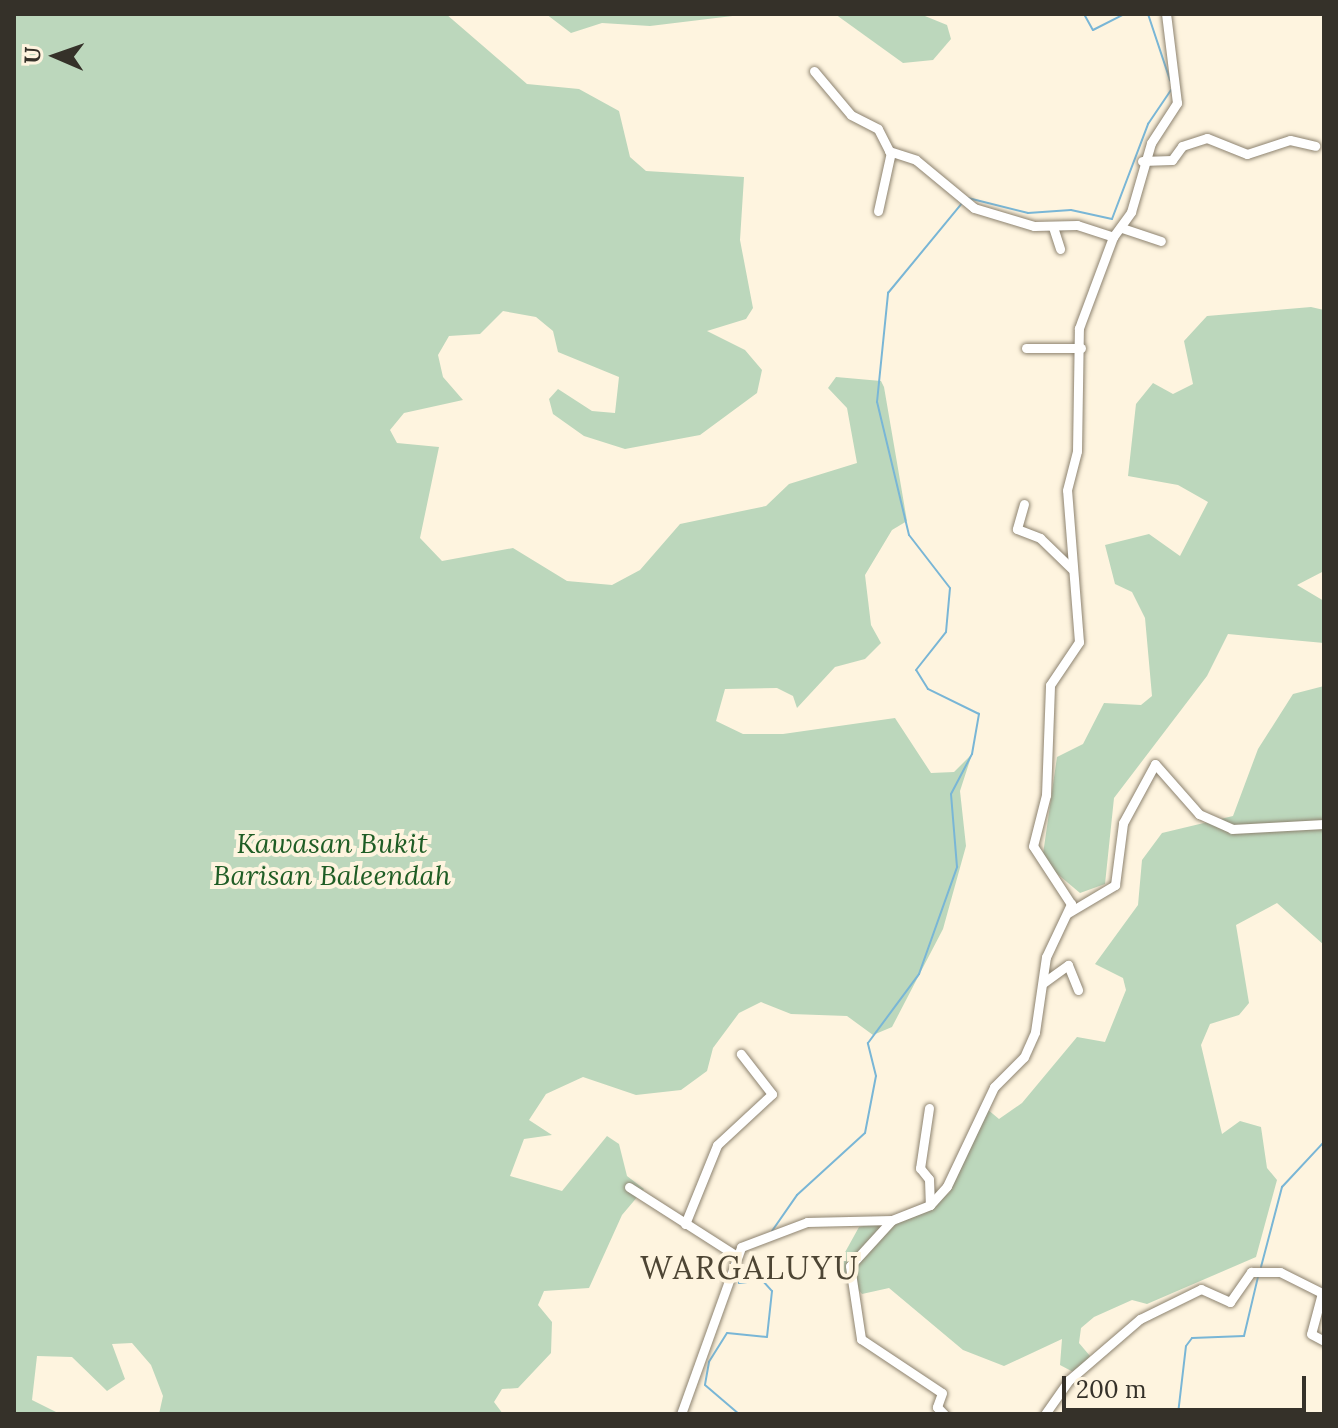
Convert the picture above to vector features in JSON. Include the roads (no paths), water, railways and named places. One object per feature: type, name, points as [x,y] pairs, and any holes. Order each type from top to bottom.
[{"type":"street","points":[[681,1414],[737,1256],[751,1243],[807,1222],[892,1220],[930,1205],[947,1186],[994,1087],[1024,1057],[1043,983],[1046,957],[1068,913],[1070,894],[1033,846],[1046,795],[1050,685],[1079,642],[1067,490],[1077,451],[1073,392],[1086,300],[1113,237],[1122,228],[1142,161],[1179,95],[1166,14]]},
{"type":"street","points":[[814,71],[851,115],[878,129],[891,152],[878,211]]},
{"type":"street","points":[[1142,161],[1172,160],[1182,146],[1207,138],[1247,154],[1290,140],[1315,146]]},
{"type":"street","points":[[891,152],[916,160],[971,206],[1053,227],[1113,237]]},
{"type":"street","points":[[1053,227],[1060,249]]},
{"type":"street","points":[[1122,228],[1161,241]]},
{"type":"street","points":[[1026,348],[1081,348]]},
{"type":"street","points":[[1024,504],[1017,529],[1040,538],[1073,570]]},
{"type":"street","points":[[1068,913],[1115,885],[1123,823],[1155,764],[1199,814],[1232,829],[1324,824]]},
{"type":"street","points":[[1043,983],[1068,965],[1078,990]]},
{"type":"street","points":[[685,1224],[717,1145],[772,1094],[741,1054]]},
{"type":"street","points":[[929,1108],[920,1168],[929,1179],[930,1205]]},
{"type":"street","points":[[629,1187],[737,1256]]},
{"type":"street","points":[[892,1220],[850,1266],[861,1339],[942,1393],[937,1407],[944,1414]]},
{"type":"street","points":[[1045,1414],[1069,1380],[1140,1319],[1201,1289],[1230,1302],[1251,1272],[1264,1271],[1322,1293],[1311,1334],[1324,1341]]},
{"type":"waterway","points":[[1084,14],[1093,30],[1124,14]]},
{"type":"waterway","points":[[1148,14],[1170,80]]},
{"type":"waterway","points":[[968,198],[1028,213],[1071,210],[1112,219],[1148,124],[1171,90]]},
{"type":"waterway","points":[[772,1231],[797,1195],[865,1133],[876,1076],[868,1043],[919,974],[957,867],[951,794],[972,754],[979,714],[928,689],[916,670],[946,632],[950,588],[909,535],[877,402],[888,293],[963,202]]},
{"type":"waterway","points":[[1324,1114],[1324,1137]]},
{"type":"waterway","points":[[1261,1267],[1282,1187],[1324,1142]]},
{"type":"waterway","points":[[738,1268],[739,1283],[762,1280],[772,1291],[767,1337],[727,1333],[709,1362],[705,1385],[739,1414]]},
{"type":"waterway","points":[[1178,1414],[1186,1346],[1192,1338],[1244,1336],[1258,1277]]},
{"type":"district","name":"WARGALUYU","points":[[750,1268]]},
{"type":"park label","name":"Kawasan Bukit Barisan Baleendah","points":[[332,859]]}]
